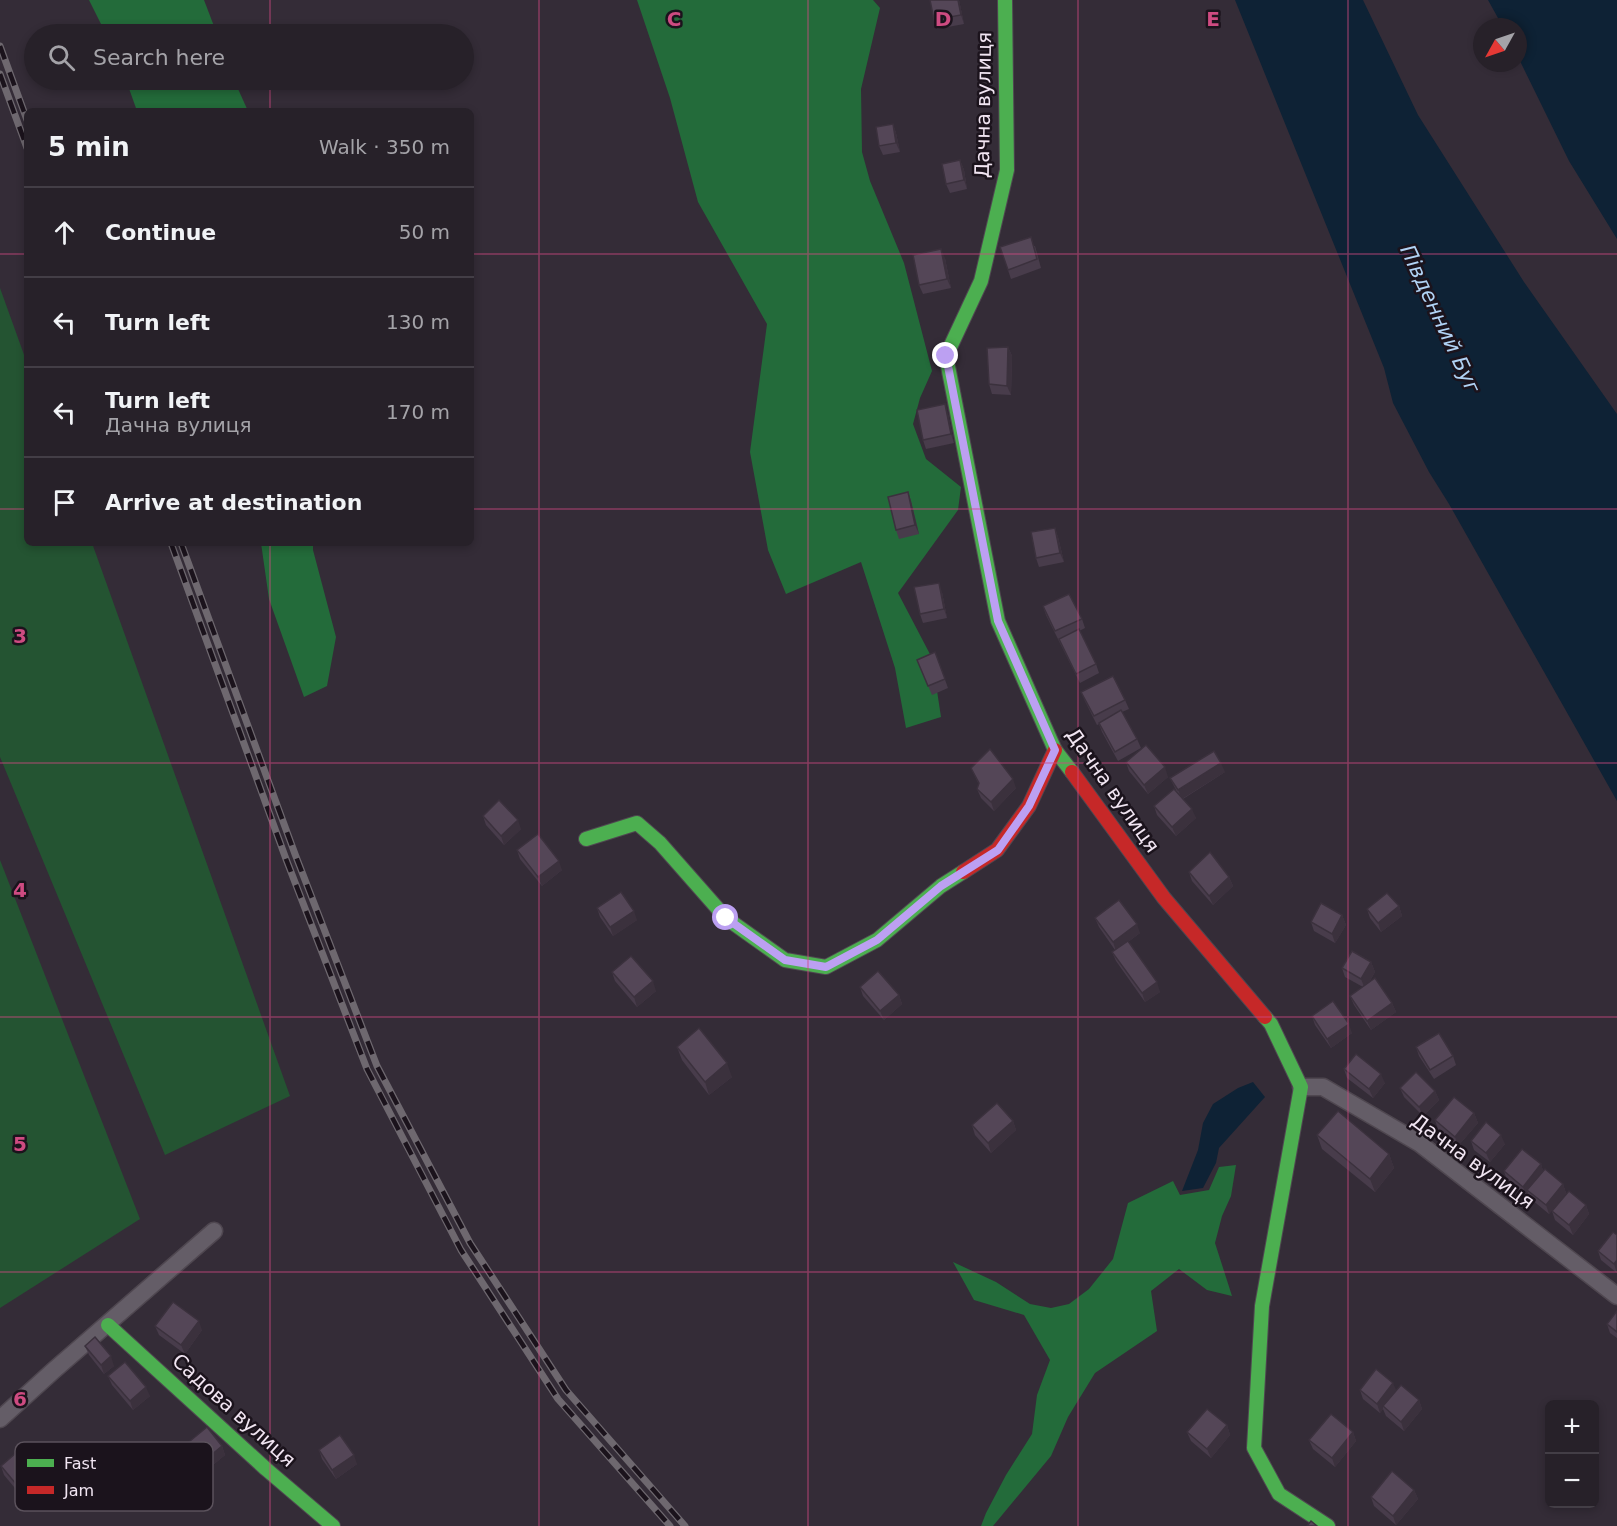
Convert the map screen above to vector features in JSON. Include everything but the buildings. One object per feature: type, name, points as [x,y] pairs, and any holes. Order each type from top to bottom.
[{"type":"street","name":"Дачна вулиця","points":[[1005,0],[1007,170],[981,280],[946,356],[998,621],[1055,750],[1164,898],[1271,1024],[1300,1087],[1323,1087],[1419,1143],[1617,1296]]},
{"type":"street","points":[[586,839],[637,823],[660,843],[726,918],[785,960],[826,967],[877,940],[941,886],[998,850],[1029,806],[1055,750]]},
{"type":"street","points":[[1300,1087],[1262,1306],[1254,1448],[1279,1494],[1328,1526]]},
{"type":"street","points":[[0,1419],[214,1231]]},
{"type":"street","name":"Садова вулиця","points":[[108,1325],[266,1469],[333,1526]]},
{"type":"green space","points":[[89,0],[204,0],[213,24],[101,24]]},
{"type":"green space","points":[[637,0],[873,0],[880,8],[861,89],[862,152],[870,181],[904,263],[932,371],[920,398],[913,424],[926,459],[961,487],[958,510],[898,593],[932,658],[941,717],[906,728],[895,668],[861,562],[786,594],[768,550],[750,452],[767,324],[698,202],[670,98]]},
{"type":"green space","points":[[130,90],[239,90],[247,108],[136,108]]},
{"type":"green space","points":[[0,288],[24,355],[24,546],[93,546],[290,1096],[165,1155],[0,757]]},
{"type":"green space","points":[[261,546],[313,546],[336,637],[327,686],[304,697],[269,599]]},
{"type":"green space","points":[[0,860],[140,1219],[0,1308]]},
{"type":"green space","points":[[1236,1165],[1231,1196],[1222,1216],[1215,1243],[1232,1296],[1207,1290],[1179,1269],[1151,1291],[1157,1331],[1095,1373],[1068,1417],[1051,1456],[993,1526],[981,1526],[1006,1475],[1032,1434],[1037,1395],[1050,1360],[1024,1315],[974,1300],[953,1262],[996,1282],[1030,1304],[1051,1308],[1069,1304],[1089,1289],[1113,1259],[1128,1203],[1173,1181],[1180,1195],[1209,1190],[1219,1167]]},
{"type":"water","name":"Південний Буг","points":[[1235,0],[1363,0],[1418,115],[1524,282],[1617,414],[1617,801],[1429,472],[1393,403],[1384,368]]},
{"type":"water","points":[[1488,0],[1617,0],[1617,239],[1569,161],[1525,72],[1527,18],[1498,18]]},
{"type":"water","points":[[1253,1082],[1265,1097],[1219,1148],[1216,1163],[1203,1188],[1182,1191],[1198,1150],[1203,1123],[1213,1104],[1238,1088]]},
{"type":"railway","points":[[0,46],[24,112]]},
{"type":"railway","points":[[0,74],[24,140]]},
{"type":"railway","points":[[172,546],[286,859],[367,1069],[461,1250],[558,1399],[670,1526]]},
{"type":"railway","points":[[182,546],[295,854],[377,1066],[470,1243],[566,1390],[685,1526]]},
{"type":"traffic: fast","points":[[1005,0],[1007,170],[981,281],[946,356],[998,621],[1055,750],[1072,772]]},
{"type":"traffic: fast","points":[[586,839],[637,823],[660,843],[726,918],[785,960],[826,967],[877,940],[941,886],[963,872]]},
{"type":"traffic: fast","points":[[1265,1017],[1271,1024],[1301,1087],[1262,1306],[1254,1448],[1279,1494],[1328,1526]]},
{"type":"traffic: fast","points":[[108,1325],[266,1469],[333,1526]]},
{"type":"traffic: jam","points":[[963,872],[997,850],[1029,806],[1055,750]]},
{"type":"traffic: jam","points":[[1072,772],[1164,898],[1265,1017]]},
{"type":"route","points":[[726,918],[785,960],[826,967],[877,940],[941,886],[998,850],[1029,806],[1055,750],[998,621],[946,356]]}]
